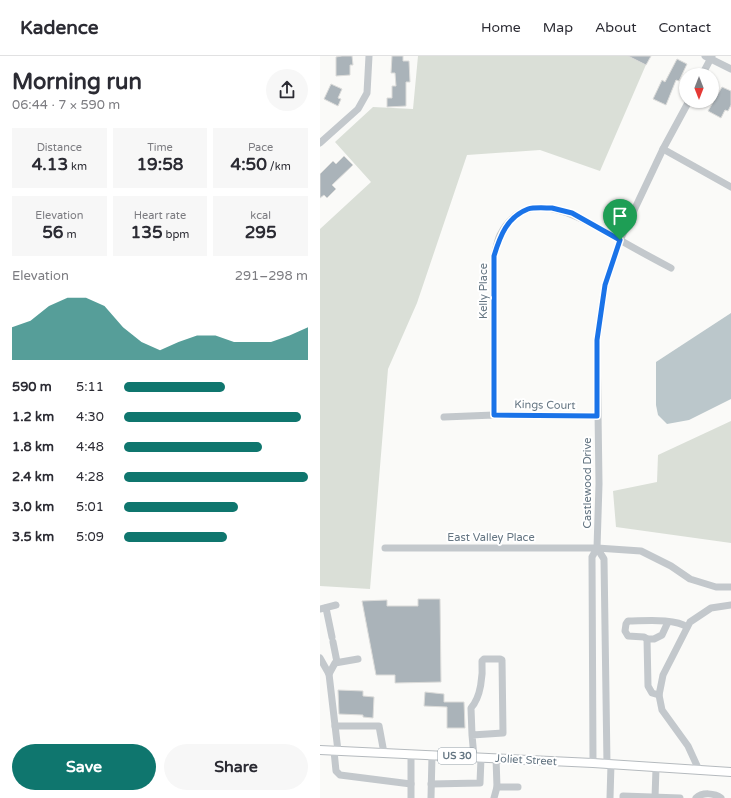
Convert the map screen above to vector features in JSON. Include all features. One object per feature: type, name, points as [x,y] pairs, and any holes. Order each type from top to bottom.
[{"type":"main road","name":"Joliet Street","points":[[320,750],[594,763],[731,772]]},
{"type":"street","points":[[320,143],[358,109],[367,93],[369,56]]},
{"type":"street","points":[[705,68],[709,57],[731,69]]},
{"type":"street","name":"Castlewood Drive","points":[[594,763],[592,557],[597,548],[599,484],[597,340],[605,285],[620,240],[663,149],[685,108]]},
{"type":"street","points":[[663,149],[731,187]]},
{"type":"street","name":"Kelly Place","points":[[494,415],[494,256],[500,235],[512,219],[528,209],[552,208],[572,213],[671,268]]},
{"type":"street","name":"Kings Court","points":[[444,417],[494,415],[597,416]]},
{"type":"street","name":"East Valley Place","points":[[385,548],[597,548],[641,551],[671,566],[690,579],[716,587],[731,587]]},
{"type":"street","name":"Castlewood Drive","points":[[597,548],[604,559],[610,798]]},
{"type":"street","points":[[329,674],[336,662],[332,639],[323,608],[336,605]]},
{"type":"street","points":[[699,770],[688,746],[662,710],[658,695],[662,675],[690,622],[711,608],[731,605]]},
{"type":"street","points":[[668,622],[664,632],[659,638],[647,639],[644,637],[628,636],[626,634],[626,624],[628,621],[668,622],[682,624],[687,627]]},
{"type":"street","points":[[647,639],[648,686],[652,692],[658,695]]},
{"type":"street","points":[[320,658],[329,674],[335,726],[336,771],[340,775],[411,784]]},
{"type":"street","points":[[336,662],[358,659]]},
{"type":"street","points":[[431,784],[480,783],[478,757],[472,735],[471,708],[474,705],[482,684],[482,661],[484,659],[500,659],[502,660],[504,733],[472,735]]},
{"type":"street","points":[[335,726],[379,726],[384,753]]},
{"type":"street","points":[[411,754],[411,798]]},
{"type":"street","points":[[431,798],[432,755]]},
{"type":"street","points":[[494,798],[497,787],[496,758]]},
{"type":"street","points":[[655,797],[656,768]]},
{"type":"street","points":[[497,787],[518,787]]},
{"type":"street","points":[[696,798],[702,794],[722,797]]},
{"type":"street","points":[[623,798],[623,796],[680,798]]},
{"type":"shaded area","points":[[418,56],[641,56],[648,60],[600,171],[540,150],[467,155],[417,303],[388,369],[370,589],[320,586],[320,229],[371,182],[335,142],[373,107],[413,109]]},
{"type":"shaded area","points":[[731,313],[731,399],[689,420],[667,424],[658,415],[656,405],[656,362]]},
{"type":"shaded area","points":[[731,421],[731,543],[616,527],[613,491],[657,482],[658,455]]},
{"type":"building","points":[[352,56],[353,65],[350,65],[350,75],[336,76],[336,57]]},
{"type":"building","points":[[392,56],[403,56],[403,61],[409,61],[410,82],[406,82],[406,106],[387,107],[387,98],[392,98],[392,86],[396,86],[395,73],[391,73]]},
{"type":"building","points":[[628,56],[651,56],[646,65]]},
{"type":"building","points":[[677,59],[687,64],[685,68],[679,68],[679,81],[676,80],[666,105],[653,99],[662,80],[665,82]]},
{"type":"building","points":[[331,84],[342,89],[338,98],[341,99],[338,106],[324,99]]},
{"type":"building","points":[[722,87],[731,91],[731,105],[728,111],[725,110],[721,118],[708,111],[710,108],[719,108],[719,92]]},
{"type":"building","points":[[344,156],[353,165],[332,185],[336,189],[327,198],[324,195],[320,198],[320,174],[333,161],[336,164]]},
{"type":"building","points":[[418,599],[440,599],[441,682],[395,683],[395,675],[376,675],[362,601],[387,600],[387,606],[418,606]]},
{"type":"building","points":[[338,690],[363,691],[363,696],[374,697],[373,718],[363,717],[363,715],[339,714]]},
{"type":"building","points":[[425,692],[444,694],[444,702],[464,702],[465,728],[447,728],[447,707],[424,706]]},
{"type":"route","points":[[552,208],[572,213],[620,240],[605,285],[597,340],[597,416],[494,415],[494,256],[500,235],[512,219],[528,209],[552,208]]}]
